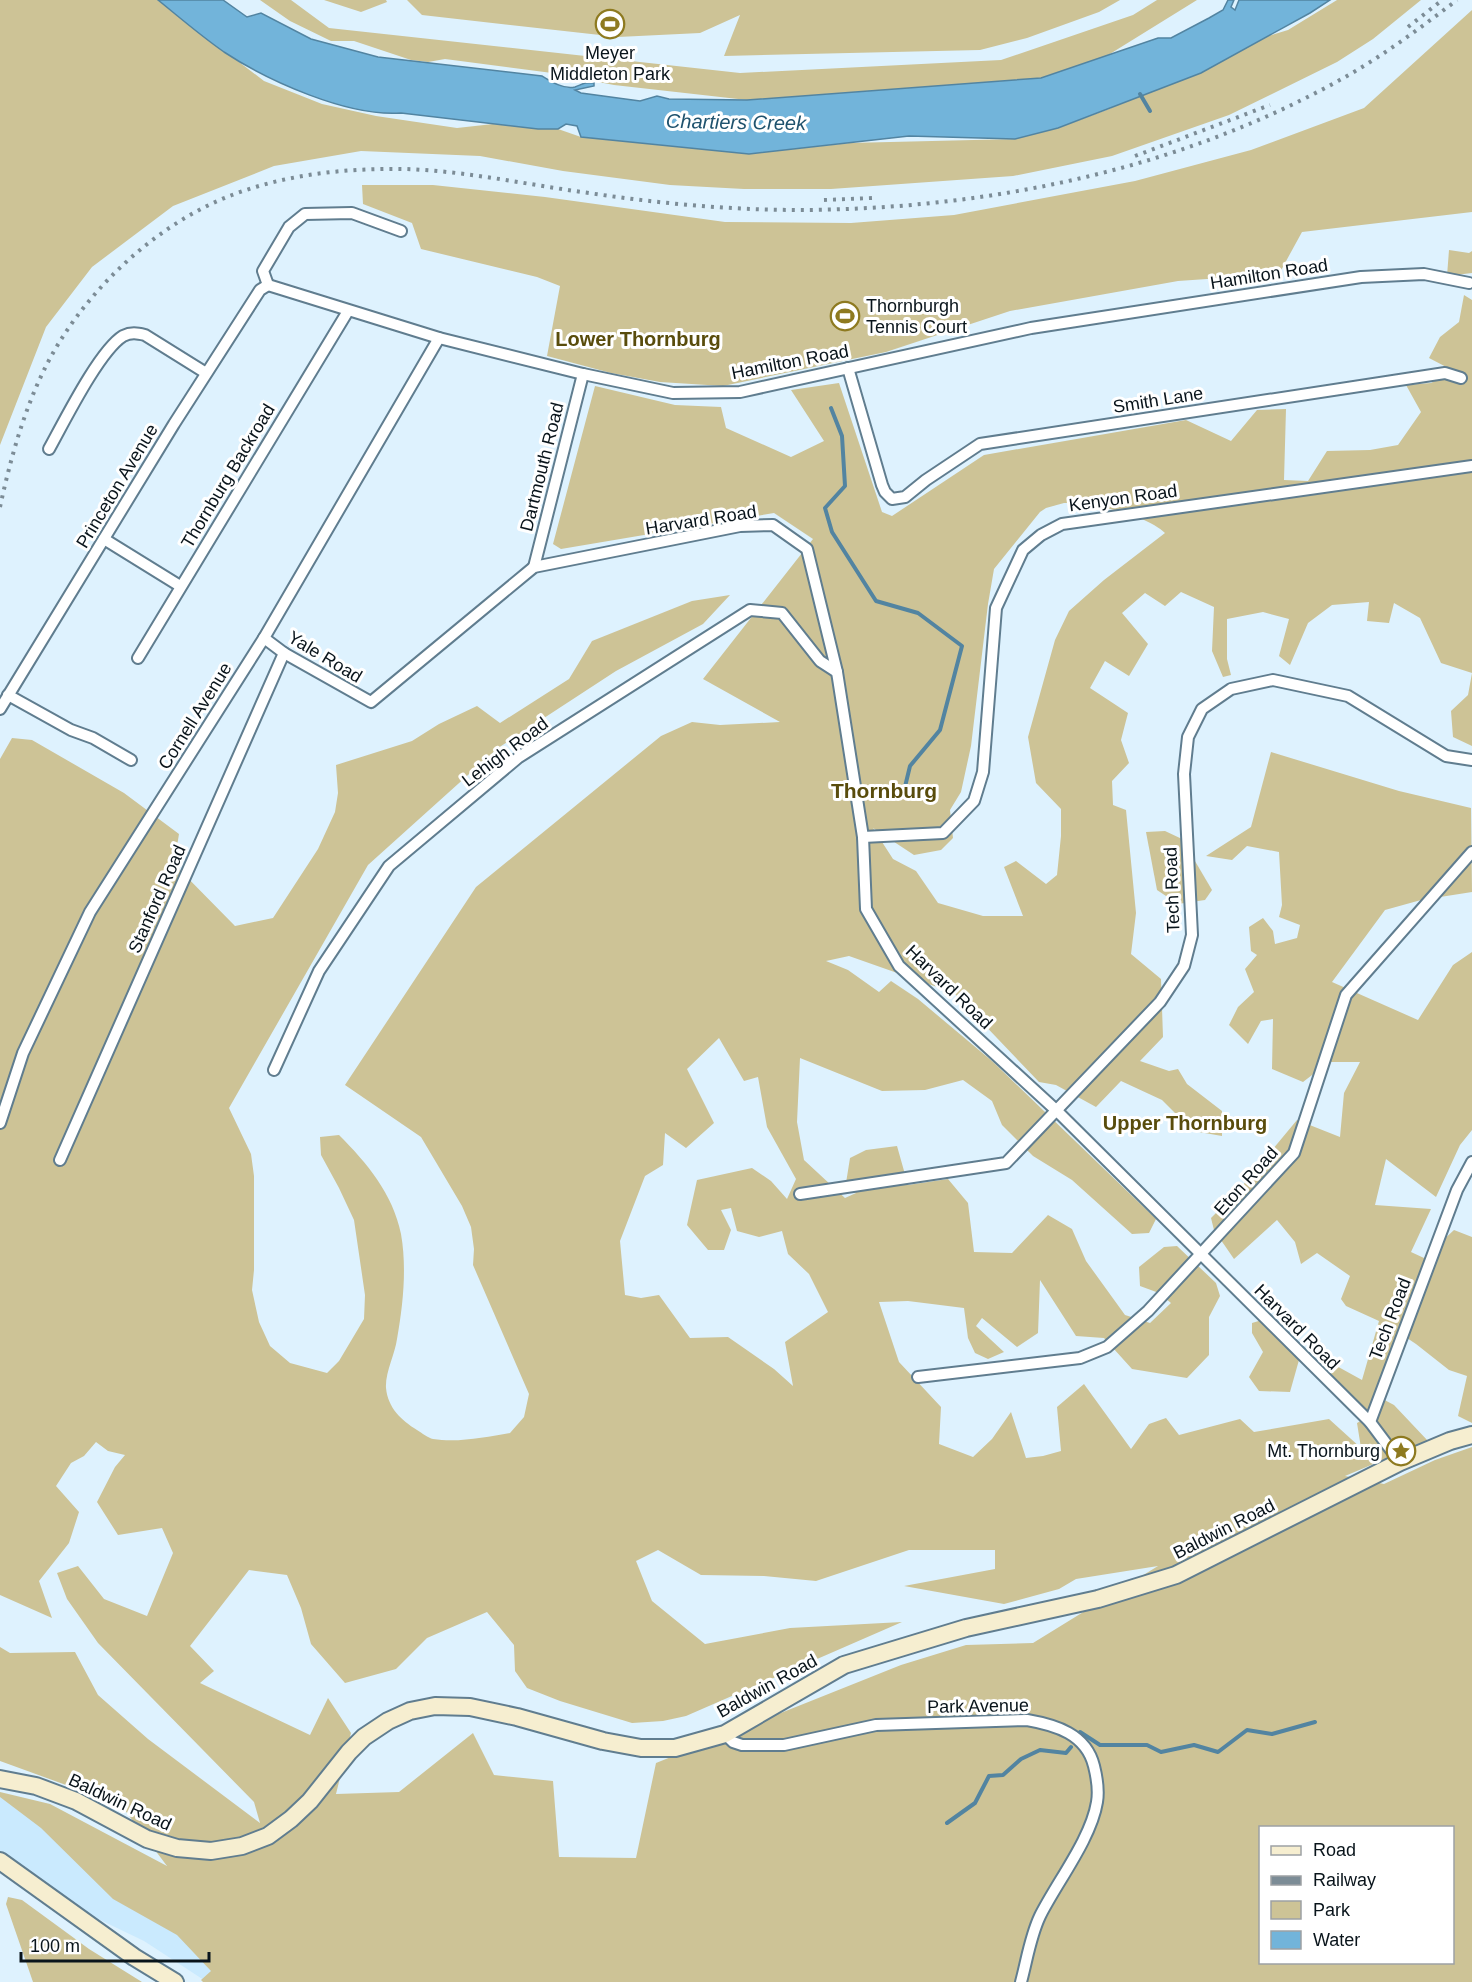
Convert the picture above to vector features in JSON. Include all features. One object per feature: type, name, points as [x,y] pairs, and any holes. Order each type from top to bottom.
[{"type":"street","points":[[268,285],[263,271],[289,227],[305,213],[352,213],[401,231]]},
{"type":"street","name":"Hamilton Road","points":[[268,285],[439,338],[583,374],[672,393],[740,392],[1031,328],[1361,277],[1424,274],[1469,283]]},
{"type":"street","name":"Princeton Avenue","points":[[0,709],[206,373],[260,290],[268,285]]},
{"type":"street","name":"Thornburg Backroad","points":[[138,658],[348,310]]},
{"type":"street","points":[[49,449],[96,367],[115,343],[124,336],[135,332],[145,335],[206,373]]},
{"type":"street","name":"Cornell Avenue","points":[[0,1123],[23,1053],[90,912],[264,638],[439,338]]},
{"type":"street","name":"Smith Lane","points":[[848,368],[882,485],[892,499],[900,499],[980,444],[1445,373],[1461,378]]},
{"type":"street","name":"Dartmouth Road","points":[[534,567],[583,374]]},
{"type":"street","name":"Kenyon Road","points":[[863,837],[943,833],[974,801],[983,772],[996,608],[1023,550],[1041,534],[1062,524],[1472,466]]},
{"type":"street","name":"Harvard Road","points":[[370,702],[534,567],[740,526],[773,525],[807,549],[837,672],[863,837],[866,909],[899,966],[1057,1111],[1370,1422],[1400,1462]]},
{"type":"street","points":[[104,539],[180,586]]},
{"type":"street","name":"Lehigh Road","points":[[274,1070],[319,971],[389,866],[519,757],[750,610],[782,613],[820,661],[837,672]]},
{"type":"street","name":"Yale Road","points":[[264,638],[284,653],[370,702]]},
{"type":"street","name":"Stanford Road","points":[[60,1160],[284,653]]},
{"type":"street","name":"Tech Road","points":[[800,1194],[1006,1163],[1160,1002],[1184,966],[1192,935],[1185,774],[1188,737],[1202,709],[1231,689],[1274,680],[1348,696],[1446,756],[1472,760]]},
{"type":"street","points":[[8,695],[71,730],[93,738],[131,759]]},
{"type":"street","name":"Eton Road","points":[[918,1377],[1080,1358],[1107,1347],[1148,1311],[1293,1153],[1346,995],[1472,852]]},
{"type":"street","name":"Tech Road","points":[[1370,1422],[1457,1190],[1472,1162]]},
{"type":"street","name":"Baldwin Road","points":[[0,1779],[36,1786],[76,1801],[147,1839],[177,1848],[211,1851],[242,1846],[268,1836],[310,1801],[364,1737],[388,1721],[410,1711],[435,1706],[470,1707],[517,1717],[603,1741],[641,1748],[675,1748],[725,1734],[844,1665],[966,1628],[1098,1599],[1176,1575],[1400,1462],[1450,1441],[1472,1435]]},
{"type":"street","name":"Park Avenue","points":[[725,1734],[733,1742],[742,1745],[784,1745],[876,1725],[1027,1720],[1049,1724],[1068,1732],[1081,1743],[1092,1760],[1098,1782],[1097,1801],[1083,1839],[1034,1930],[1021,1982]]},
{"type":"street","points":[[0,1861],[134,1956],[175,1982]]},
{"type":"shaded area","points":[[0,1794],[237,1950],[207,1982],[144,1941],[67,1904],[0,1852]]},
{"type":"green space","points":[[0,0],[158,0],[264,81],[322,104],[376,116],[457,128],[493,124],[558,129],[581,137],[749,154],[849,143],[1015,139],[1058,128],[1109,109],[1268,36],[1288,30],[1337,0],[1421,0],[1373,39],[1337,62],[1229,115],[1112,156],[1013,176],[831,189],[744,189],[670,185],[563,171],[480,156],[361,151],[274,166],[173,206],[92,267],[46,327],[0,445]]},
{"type":"green space","points":[[260,0],[291,0],[329,28],[740,73],[1001,60],[1133,15],[1157,0],[1197,0],[1105,57],[1041,78],[747,100],[614,85],[552,73],[445,59],[428,62],[411,60],[354,41],[331,41],[290,21]]},
{"type":"green space","points":[[324,0],[386,0],[387,2],[361,12]]},
{"type":"green space","points":[[407,0],[1120,0],[1099,12],[1027,38],[980,50],[724,56],[740,15],[700,33],[618,37],[422,15]]},
{"type":"green space","points":[[1472,10],[1472,212],[1302,232],[1279,274],[1178,281],[1010,311],[886,352],[723,386],[660,382],[611,373],[547,356],[560,286],[537,277],[421,249],[412,223],[363,204],[362,185],[433,185],[545,197],[725,222],[851,223],[954,215],[1135,181],[1251,150],[1364,108]]},
{"type":"green space","points":[[1449,250],[1469,253],[1472,251],[1472,273],[1447,276]]},
{"type":"green space","points":[[1464,295],[1472,300],[1472,673],[1441,663],[1420,618],[1394,603],[1389,623],[1367,621],[1369,602],[1332,605],[1308,623],[1290,665],[1279,656],[1289,619],[1263,612],[1227,619],[1227,659],[1231,675],[1223,677],[1212,651],[1214,607],[1181,592],[1165,606],[1145,593],[1122,613],[1148,644],[1129,676],[1105,661],[1090,688],[1128,713],[1121,740],[1129,763],[1112,781],[1113,805],[1126,810],[1136,913],[1131,954],[1161,979],[1163,1037],[1140,1061],[1169,1071],[1178,1069],[1187,1084],[1222,1111],[1222,1136],[1193,1131],[1162,1100],[1121,1081],[1096,1107],[1056,1085],[1039,1082],[954,993],[849,956],[826,961],[848,970],[879,992],[891,981],[918,999],[992,1061],[1156,1219],[1149,1233],[1132,1234],[1072,1180],[1033,1156],[1002,1125],[992,1101],[963,1080],[925,1090],[882,1091],[800,1058],[797,1122],[804,1160],[845,1198],[856,1193],[846,1183],[850,1158],[866,1150],[897,1146],[908,1185],[948,1179],[968,1203],[974,1252],[1012,1253],[1048,1215],[1072,1229],[1086,1261],[1125,1315],[1150,1323],[1171,1303],[1159,1293],[1140,1286],[1139,1267],[1164,1247],[1177,1246],[1216,1283],[1220,1296],[1209,1317],[1209,1355],[1187,1378],[1132,1369],[1104,1338],[1076,1336],[1040,1280],[1038,1333],[1017,1347],[982,1318],[976,1326],[1004,1352],[988,1359],[975,1353],[968,1338],[964,1308],[908,1301],[879,1302],[899,1362],[941,1407],[939,1444],[973,1457],[992,1439],[1011,1412],[1026,1458],[1061,1451],[1057,1407],[1084,1384],[1131,1449],[1149,1424],[1166,1418],[1179,1435],[1240,1419],[1254,1432],[1329,1419],[1361,1448],[1357,1423],[1368,1417],[1331,1374],[1333,1364],[1362,1380],[1379,1321],[1346,1306],[1341,1299],[1350,1276],[1317,1253],[1301,1264],[1295,1242],[1277,1220],[1234,1259],[1214,1230],[1211,1218],[1238,1191],[1297,1120],[1340,1137],[1344,1093],[1360,1062],[1329,1062],[1303,1082],[1272,1069],[1273,1019],[1261,1021],[1248,1044],[1229,1025],[1238,1007],[1254,992],[1245,969],[1257,955],[1251,951],[1249,927],[1263,918],[1273,931],[1275,944],[1297,938],[1300,925],[1279,917],[1282,905],[1279,852],[1247,846],[1232,860],[1206,856],[1251,827],[1271,752],[1399,791],[1471,808],[1472,892],[1421,900],[1385,910],[1332,982],[1418,1020],[1453,965],[1472,952],[1472,1130],[1460,1145],[1436,1197],[1386,1159],[1375,1205],[1431,1209],[1411,1252],[1424,1258],[1454,1230],[1472,1237],[1472,1423],[1458,1416],[1467,1376],[1449,1370],[1398,1332],[1375,1395],[1394,1405],[1428,1441],[1345,1476],[1384,1484],[1435,1460],[1472,1447],[1472,1982],[203,1982],[201,1980],[211,1971],[177,1935],[113,1899],[41,1828],[0,1797],[0,1792],[50,1804],[167,1866],[121,1805],[0,1761],[0,1647],[10,1653],[75,1652],[98,1695],[148,1739],[260,1823],[254,1802],[98,1643],[67,1599],[57,1573],[78,1566],[104,1599],[147,1616],[173,1553],[162,1528],[118,1535],[97,1502],[115,1467],[125,1455],[108,1451],[96,1442],[84,1456],[71,1463],[56,1486],[79,1512],[69,1543],[39,1581],[52,1618],[0,1595],[0,759],[12,738],[32,740],[124,793],[179,834],[174,864],[235,926],[273,918],[318,849],[335,812],[338,793],[336,765],[412,741],[439,724],[477,706],[500,723],[569,679],[592,641],[692,601],[730,595],[703,624],[616,671],[498,748],[368,865],[229,1108],[251,1154],[254,1176],[252,1290],[259,1322],[270,1346],[290,1363],[327,1373],[339,1361],[364,1319],[365,1295],[354,1220],[321,1155],[320,1137],[339,1135],[378,1180],[392,1206],[401,1234],[404,1273],[396,1345],[386,1382],[389,1402],[406,1422],[433,1439],[462,1440],[510,1433],[524,1417],[529,1394],[473,1265],[474,1249],[471,1227],[462,1206],[421,1137],[345,1085],[476,887],[661,736],[692,722],[720,725],[780,722],[703,679],[813,539],[774,513],[561,549],[553,544],[595,386],[675,405],[721,407],[726,428],[791,457],[824,441],[791,390],[839,383],[882,512],[892,516],[984,455],[1186,420],[1231,441],[1257,410],[1286,409],[1284,480],[1308,481],[1327,451],[1370,450],[1398,445],[1421,412],[1406,385],[1431,383],[1454,371],[1429,358],[1440,337],[1459,322]],"holes":[[[1064,503],[1103,507],[1132,515],[1165,533],[1104,580],[1069,611],[1055,640],[1028,737],[1036,783],[1061,809],[1057,875],[1046,884],[1016,861],[1004,867],[1023,916],[983,916],[938,903],[916,871],[893,859],[873,828],[914,855],[941,850],[953,838],[950,810],[961,792],[971,746],[994,569],[1040,512]],[[719,1038],[744,1081],[758,1077],[767,1127],[796,1179],[787,1199],[771,1181],[752,1168],[697,1180],[687,1225],[708,1250],[724,1250],[731,1230],[721,1210],[731,1208],[737,1231],[759,1237],[782,1231],[788,1254],[809,1274],[828,1312],[785,1342],[793,1386],[774,1369],[728,1337],[690,1338],[659,1295],[641,1298],[625,1295],[620,1241],[645,1176],[663,1165],[665,1133],[686,1148],[714,1123],[687,1069]],[[658,1550],[701,1575],[764,1576],[816,1581],[909,1550],[995,1550],[995,1569],[904,1586],[1004,1604],[1059,1589],[1076,1579],[1158,1566],[1033,1643],[966,1645],[901,1665],[656,1763],[636,1858],[559,1857],[553,1781],[494,1775],[473,1733],[399,1792],[336,1794],[351,1733],[328,1698],[310,1735],[200,1683],[214,1671],[190,1646],[249,1570],[287,1575],[301,1608],[311,1644],[345,1683],[396,1669],[427,1638],[487,1612],[514,1645],[515,1671],[527,1688],[560,1701],[632,1723],[663,1721],[686,1716],[902,1622],[790,1628],[705,1644],[652,1601],[636,1561]]]},
{"type":"green space","points":[[1472,673],[1472,746],[1453,737],[1451,711],[1468,695]]},
{"type":"green space","points":[[1165,831],[1182,839],[1212,890],[1205,900],[1178,904],[1157,890],[1146,832]]},
{"type":"green space","points":[[1262,1320],[1299,1360],[1290,1392],[1259,1391],[1249,1377],[1263,1352],[1252,1333],[1252,1323]]},
{"type":"green space","points":[[8,1897],[22,1900],[89,1949],[142,1982],[33,1982],[6,1904]]},
{"type":"water","name":"Chartiers Creek","points":[[158,0],[223,0],[247,17],[261,13],[311,39],[378,57],[542,76],[571,88],[594,83],[594,86],[575,90],[581,93],[640,101],[657,96],[669,99],[747,100],[1041,78],[1158,38],[1171,38],[1223,10],[1228,0],[1234,0],[1231,7],[1235,10],[1239,0],[1330,0],[1201,73],[1058,128],[1015,139],[909,136],[749,154],[581,137],[577,126],[566,124],[558,129],[538,129],[401,113],[380,113],[333,103],[285,85],[242,63],[207,40]]},
{"type":"waterway","points":[[1140,94],[1150,111]]},
{"type":"waterway","points":[[831,408],[842,436],[845,486],[825,508],[832,532],[876,601],[918,613],[962,646],[940,730],[910,766],[903,795]]},
{"type":"waterway","points":[[1080,1732],[1100,1745],[1147,1745],[1161,1752],[1194,1745],[1218,1752],[1247,1730],[1272,1734],[1315,1722]]},
{"type":"waterway","points":[[947,1823],[975,1803],[989,1776],[1003,1775],[1021,1759],[1040,1750],[1066,1753],[1071,1747]]},
{"type":"railway","points":[[0,507],[23,420],[44,370],[59,342],[77,316],[98,290],[147,244],[203,208],[232,195],[296,177],[340,171],[384,169],[450,172],[637,199],[746,209],[871,208],[940,202],[1009,192],[1078,179],[1145,161],[1211,139],[1276,112],[1369,63],[1457,0]]},
{"type":"railway","points":[[1408,27],[1441,1]]},
{"type":"railway","points":[[1135,156],[1270,105]]},
{"type":"railway","points":[[824,200],[872,198]]},
{"type":"place","name":"Meyer Middleton Park","points":[[610,24]]},
{"type":"place","name":"Thornburgh Tennis Court","points":[[845,316]]},
{"type":"place","name":"Mt. Thornburg","points":[[1401,1451]]},
{"type":"district","name":"Lower Thornburg","points":[[638,339]]},
{"type":"district","name":"Thornburg","points":[[884,791]]},
{"type":"district","name":"Upper Thornburg","points":[[1185,1123]]}]
